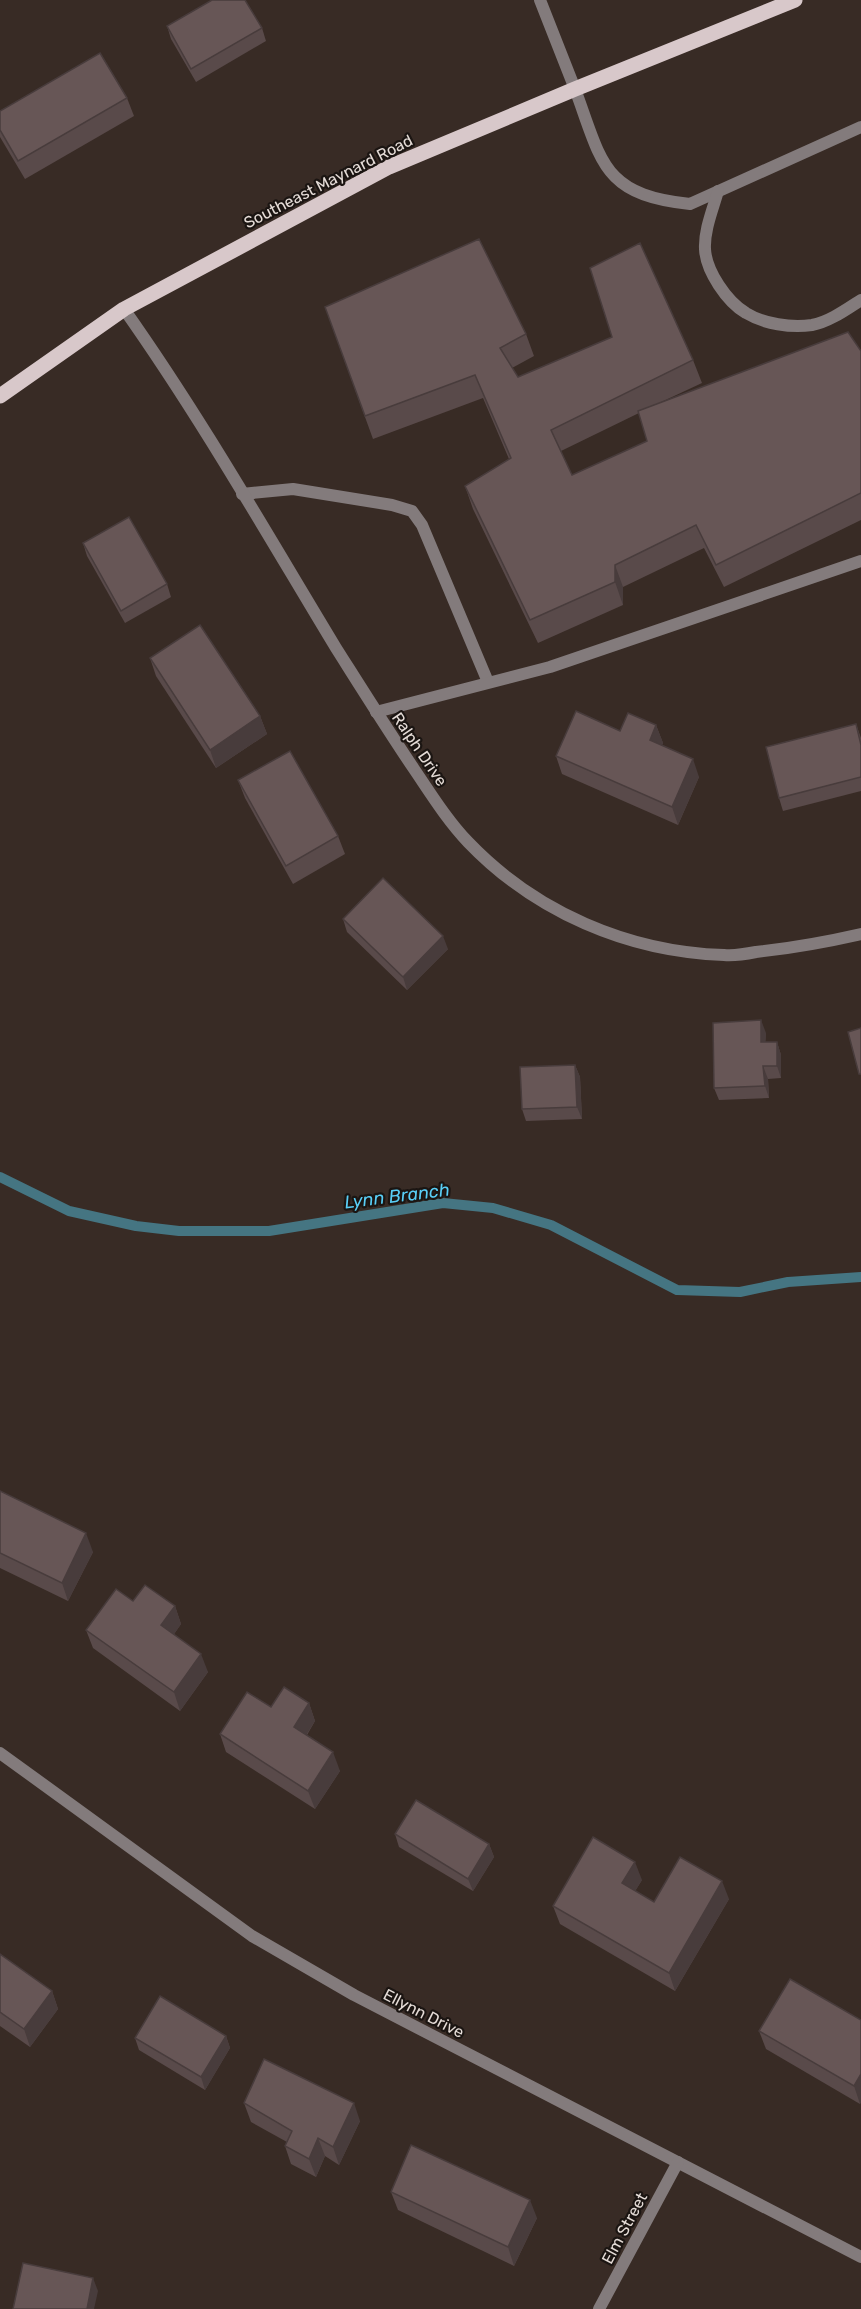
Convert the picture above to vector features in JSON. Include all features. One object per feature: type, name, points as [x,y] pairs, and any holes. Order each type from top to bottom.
[{"type":"main road","name":"Southeast Maynard Road","points":[[0,396],[124,309],[389,167],[795,0]]},
{"type":"street","points":[[540,0],[603,163],[621,184],[639,194],[663,202],[690,204],[861,127]]},
{"type":"street","points":[[718,191],[707,230],[705,249],[708,266],[719,287],[744,312],[763,320],[788,326],[814,325],[861,300]]},
{"type":"street","name":"Ralph Drive","points":[[124,309],[165,368],[376,712],[443,812],[467,841],[496,870],[521,889],[583,924],[629,941],[674,951],[727,956],[801,948],[861,934]]},
{"type":"street","points":[[242,494],[293,489],[392,505],[412,511],[422,525],[488,682]]},
{"type":"street","points":[[376,712],[550,667],[861,561]]},
{"type":"street","name":"Ellynn Drive","points":[[0,1753],[252,1936],[354,1995],[861,2257]]},
{"type":"street","name":"Elm Street","points":[[599,2309],[678,2162]]},
{"type":"building","points":[[212,0],[245,0],[262,28],[191,69],[167,26]]},
{"type":"building","points":[[100,53],[127,98],[18,161],[0,130],[0,111]]},
{"type":"building","points":[[479,239],[526,334],[500,348],[518,377],[612,337],[590,268],[640,243],[693,360],[551,430],[572,475],[647,441],[638,411],[848,332],[861,351],[861,493],[716,565],[696,525],[615,565],[615,582],[530,620],[465,486],[511,458],[475,375],[365,416],[325,307]]},
{"type":"building","points":[[129,517],[167,584],[121,611],[83,543]]},
{"type":"building","points":[[200,625],[260,716],[210,750],[150,658]]},
{"type":"building","points":[[576,711],[620,731],[628,713],[656,725],[650,740],[693,759],[672,807],[556,756]]},
{"type":"building","points":[[856,724],[861,745],[861,777],[779,798],[766,747]]},
{"type":"building","points":[[290,751],[338,836],[286,866],[238,780]]},
{"type":"building","points":[[383,878],[443,936],[403,977],[343,919]]},
{"type":"building","points":[[761,1020],[761,1042],[777,1042],[777,1066],[763,1066],[765,1086],[714,1088],[713,1023]]},
{"type":"building","points":[[861,1028],[861,1074],[859,1074],[848,1032]]},
{"type":"building","points":[[575,1065],[577,1107],[522,1109],[520,1067]]},
{"type":"building","points":[[0,1491],[86,1533],[62,1583],[0,1553]]},
{"type":"building","points":[[145,1585],[175,1606],[161,1625],[201,1654],[174,1692],[86,1630],[116,1589],[133,1601]]},
{"type":"building","points":[[284,1687],[309,1703],[294,1727],[333,1752],[308,1791],[220,1734],[247,1692],[271,1707]]},
{"type":"building","points":[[416,1800],[489,1844],[468,1879],[395,1834]]},
{"type":"building","points":[[593,1837],[635,1862],[622,1883],[654,1902],[680,1857],[722,1881],[669,1973],[553,1906]]},
{"type":"building","points":[[0,1954],[52,1991],[24,2029],[0,2012]]},
{"type":"building","points":[[790,1979],[861,2020],[861,2074],[854,2086],[759,2031]]},
{"type":"building","points":[[160,1996],[226,2036],[201,2077],[135,2038]]},
{"type":"building","points":[[264,2059],[354,2103],[333,2147],[318,2138],[309,2159],[285,2146],[292,2131],[244,2103]]},
{"type":"building","points":[[411,2145],[530,2200],[508,2247],[391,2192]]},
{"type":"building","points":[[23,2263],[93,2278],[87,2309],[13,2309]]},
{"type":"waterway","name":"Lynn Branch","points":[[0,1177],[69,1211],[136,1226],[179,1231],[269,1231],[443,1203],[493,1208],[551,1225],[677,1290],[740,1292],[788,1282],[861,1277]]}]
